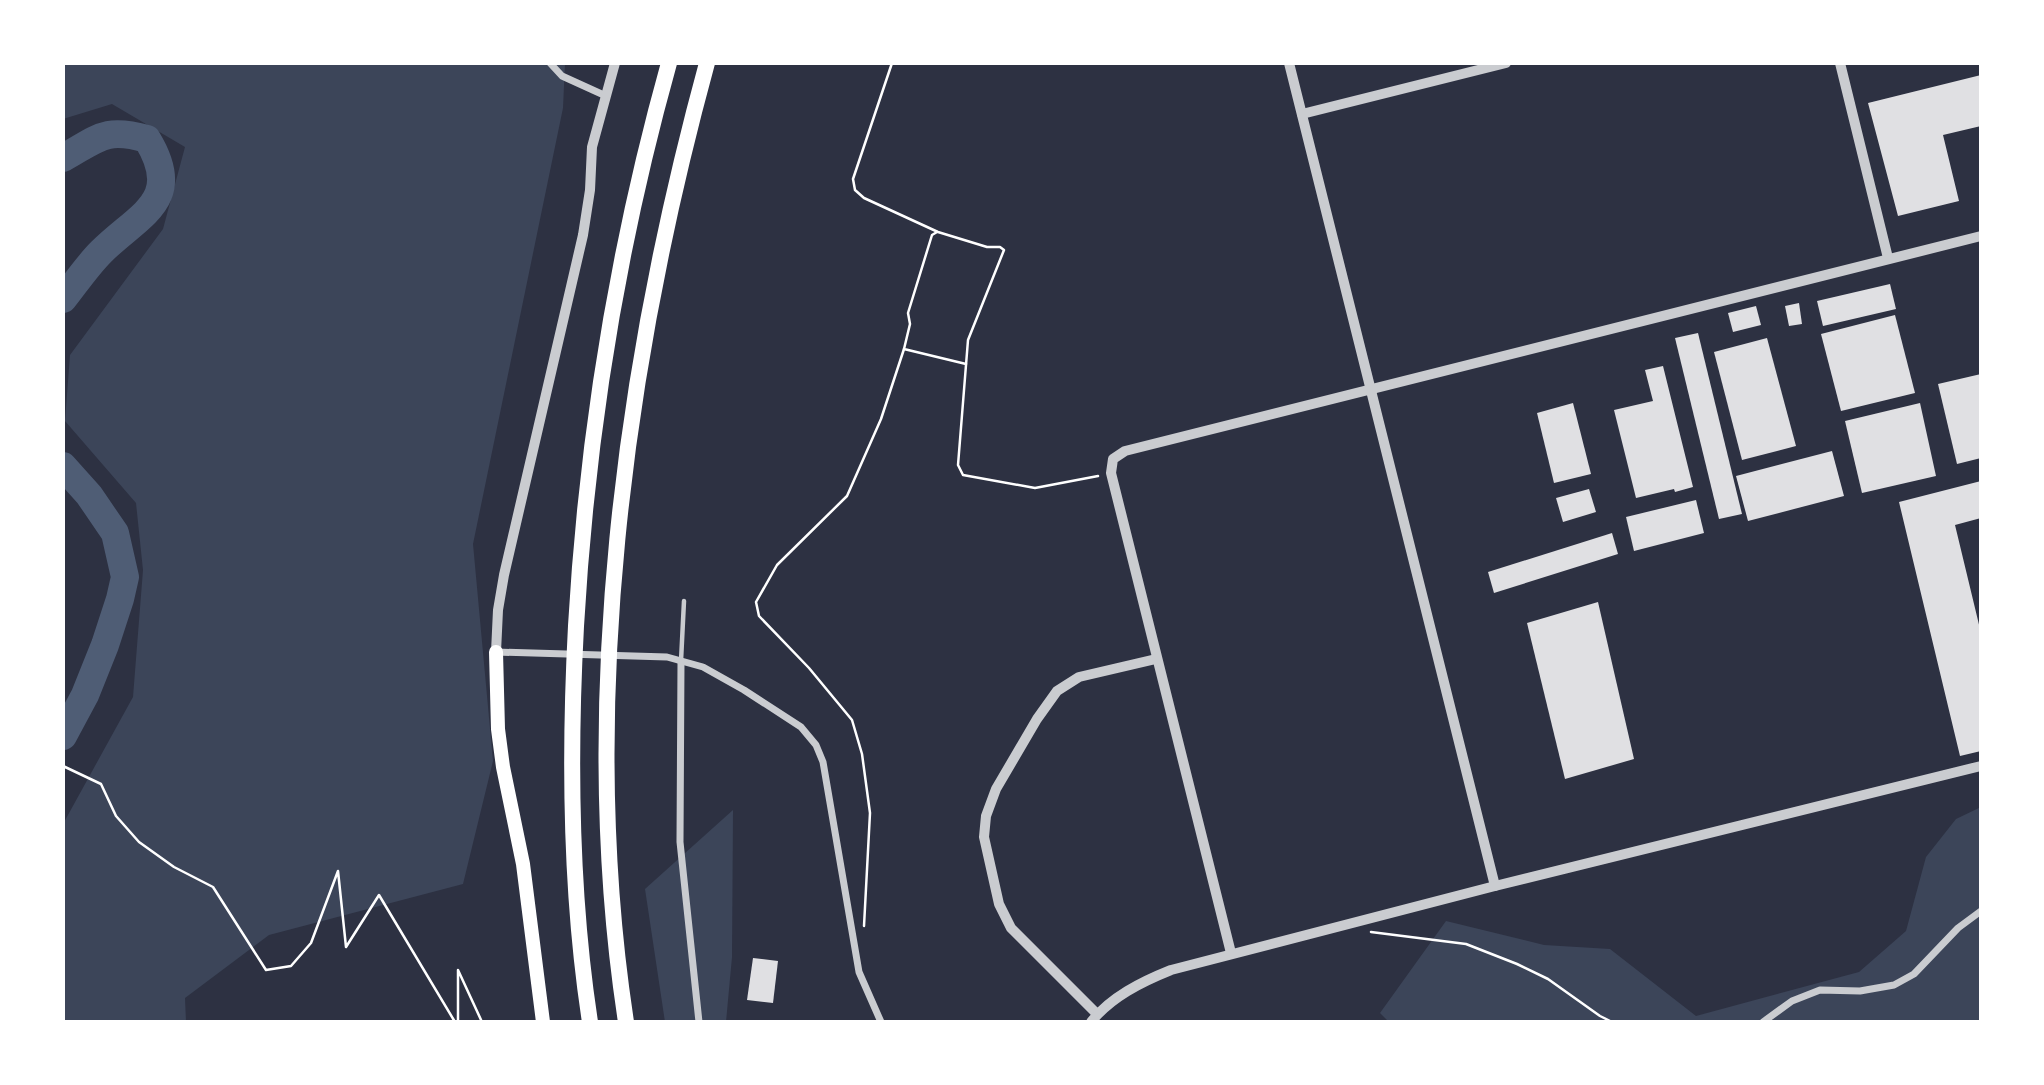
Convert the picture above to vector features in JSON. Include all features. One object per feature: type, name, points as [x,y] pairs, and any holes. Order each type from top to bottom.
[{"type":"highway","points":[[590,1022],[576,874],[572,756],[574,665],[584,512],[597,398],[611,310],[649,131],[668,63]]},
{"type":"highway","points":[[626,1022],[615,922],[608,754],[615,576],[650,309],[668,219],[707,63]]},
{"type":"main road","points":[[496,652],[498,729],[523,864],[543,1022]]},
{"type":"street","points":[[550,63],[562,76],[606,96]]},
{"type":"street","points":[[615,63],[592,147],[590,190],[583,235],[504,575],[498,610],[496,652],[667,657],[703,667],[801,727],[816,745],[823,762],[859,972],[881,1022]]},
{"type":"street","points":[[1289,63],[1373,389],[1495,886]]},
{"type":"street","points":[[1302,114],[1506,63]]},
{"type":"street","points":[[1840,63],[1888,258]]},
{"type":"street","points":[[1230,953],[1111,473],[1113,459],[1125,451],[1981,236]]},
{"type":"street","points":[[1156,659],[1079,677],[1057,691],[1037,719],[996,789],[986,816],[984,837],[999,904],[1012,928],[1094,1018],[1133,987],[1152,977],[1230,953],[1981,766]]},
{"type":"street","points":[[681,662],[680,842],[699,1022]]},
{"type":"street","points":[[1763,1022],[1792,1001],[1820,990],[1860,991],[1894,985],[1914,974],[1958,928],[1981,911]]},
{"type":"lane","points":[[681,662],[684,601]]},
{"type":"path","points":[[892,63],[853,179],[855,190],[864,198],[938,232],[1004,250],[968,340],[958,465],[963,475],[1035,488],[1111,473]]},
{"type":"path","points":[[853,944],[865,924],[870,851],[870,813],[862,754],[852,720],[809,668],[759,616],[756,602],[777,565],[846,496],[881,419],[904,349],[909,324],[908,313],[932,235],[938,232]]},
{"type":"path","points":[[904,349],[966,364]]},
{"type":"path","points":[[63,766],[101,784],[116,817],[139,842],[174,867],[213,887],[266,970],[291,966],[311,943],[338,871],[346,947],[379,895],[456,1022]]},
{"type":"path","points":[[1363,931],[1466,944],[1548,979],[1600,1017],[1612,1022]]},
{"type":"path","points":[[456,1022],[458,970],[482,1022]]},
{"type":"shaded area","points":[[63,63],[565,63],[563,108],[473,544],[493,761],[463,884],[269,935],[185,998],[186,1022],[63,1022],[63,824],[133,697],[143,570],[136,503],[65,421],[70,355],[163,229],[185,147],[112,104],[63,119]]},
{"type":"shaded area","points":[[1981,807],[1981,1022],[1389,1022],[1380,1013],[1446,921],[1544,945],[1610,949],[1696,1016],[1859,972],[1906,931],[1926,857],[1956,819]]},
{"type":"shaded area","points":[[733,810],[732,957],[726,1022],[665,1022],[645,889]]},
{"type":"building","points":[[1981,75],[1981,126],[1943,135],[1959,201],[1898,216],[1868,103]]},
{"type":"building","points":[[1890,284],[1896,309],[1823,326],[1817,301]]},
{"type":"building","points":[[1799,303],[1802,324],[1789,326],[1785,306]]},
{"type":"building","points":[[1756,306],[1761,325],[1733,332],[1728,313]]},
{"type":"building","points":[[1895,315],[1915,393],[1841,411],[1821,334]]},
{"type":"building","points":[[1698,333],[1742,514],[1719,519],[1675,338]]},
{"type":"building","points":[[1767,338],[1796,446],[1742,460],[1714,352]]},
{"type":"building","points":[[1663,366],[1693,487],[1636,498],[1614,410],[1653,401],[1645,370]]},
{"type":"building","points":[[1981,374],[1981,458],[1957,464],[1938,384]]},
{"type":"building","points":[[1573,403],[1591,474],[1554,483],[1537,413]]},
{"type":"building","points":[[1920,403],[1936,476],[1862,493],[1845,421]]},
{"type":"building","points":[[1832,451],[1844,496],[1748,521],[1736,476]]},
{"type":"building","points":[[1981,481],[1981,518],[1955,525],[1981,633],[1981,751],[1960,756],[1899,502]]},
{"type":"building","points":[[1589,489],[1596,512],[1563,522],[1556,498]]},
{"type":"building","points":[[1696,500],[1704,533],[1634,551],[1626,517]]},
{"type":"building","points":[[1612,533],[1618,554],[1494,593],[1488,572]]},
{"type":"building","points":[[1598,602],[1634,759],[1565,779],[1527,623]]},
{"type":"building","points":[[753,958],[778,961],[773,1003],[747,1000]]},
{"type":"waterway","points":[[63,158],[94,140],[111,134],[133,136],[147,139],[157,160],[161,177],[159,192],[152,204],[96,257],[63,299]]},
{"type":"waterway","points":[[63,466],[89,495],[115,533],[125,577],[105,645],[85,695],[63,736]]}]
